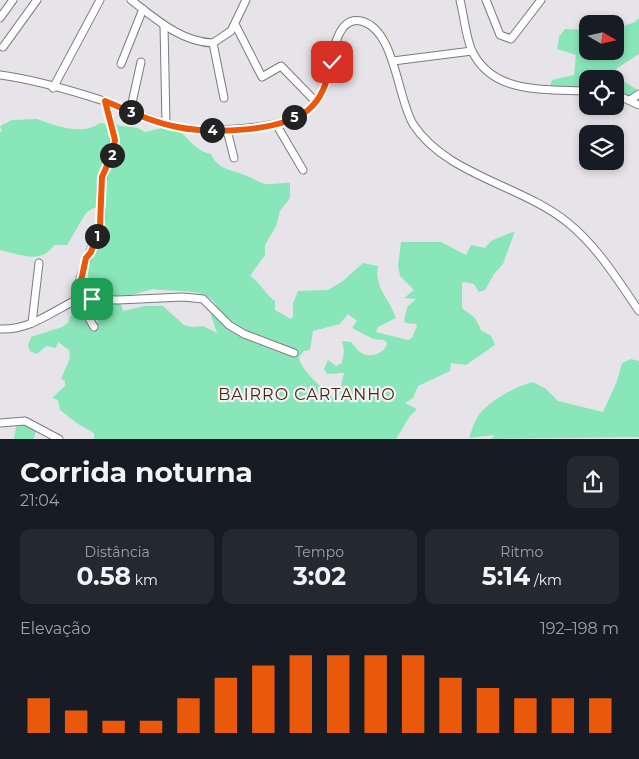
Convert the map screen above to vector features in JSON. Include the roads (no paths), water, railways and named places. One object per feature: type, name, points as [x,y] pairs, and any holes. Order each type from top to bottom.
[{"type":"street","points":[[0,18],[12,0]]},
{"type":"street","points":[[3,47],[37,0]]},
{"type":"street","points":[[52,88],[100,0]]},
{"type":"street","points":[[132,0],[164,25],[196,41],[213,43],[230,31],[246,0]]},
{"type":"street","points":[[460,0],[472,51],[491,75],[525,89],[579,91]]},
{"type":"street","points":[[486,0],[500,35],[505,39],[511,39],[541,0]]},
{"type":"street","points":[[121,64],[143,9]]},
{"type":"street","points":[[0,75],[105,101],[166,124],[198,130],[226,130],[276,124],[299,116],[316,102],[327,81],[337,38],[342,26],[352,21],[361,21],[372,26],[382,38],[393,61],[404,107],[414,125],[430,143],[483,177],[538,203],[566,221],[598,253],[639,311]]},
{"type":"street","points":[[235,24],[262,77],[281,66],[316,102]]},
{"type":"street","points":[[164,25],[166,124]]},
{"type":"street","points":[[213,43],[224,98]]},
{"type":"street","points":[[393,61],[472,51]]},
{"type":"street","points":[[130,112],[141,62]]},
{"type":"street","points":[[630,100],[639,94]]},
{"type":"street","points":[[624,98],[639,105]]},
{"type":"street","points":[[94,327],[86,314],[78,308],[77,299],[86,258],[91,252],[100,225],[102,177],[113,152],[115,140],[105,101]]},
{"type":"street","points":[[276,124],[303,170]]},
{"type":"street","points":[[226,130],[234,158]]},
{"type":"street","points":[[32,323],[39,263]]},
{"type":"street","points":[[0,329],[21,327],[32,323],[84,296],[102,299],[182,296],[203,299],[229,325],[244,334],[294,353]]},
{"type":"street","points":[[0,423],[26,422],[59,439]]},
{"type":"district","name":"BAIRRO CARTANHO","points":[[307,394]]}]
